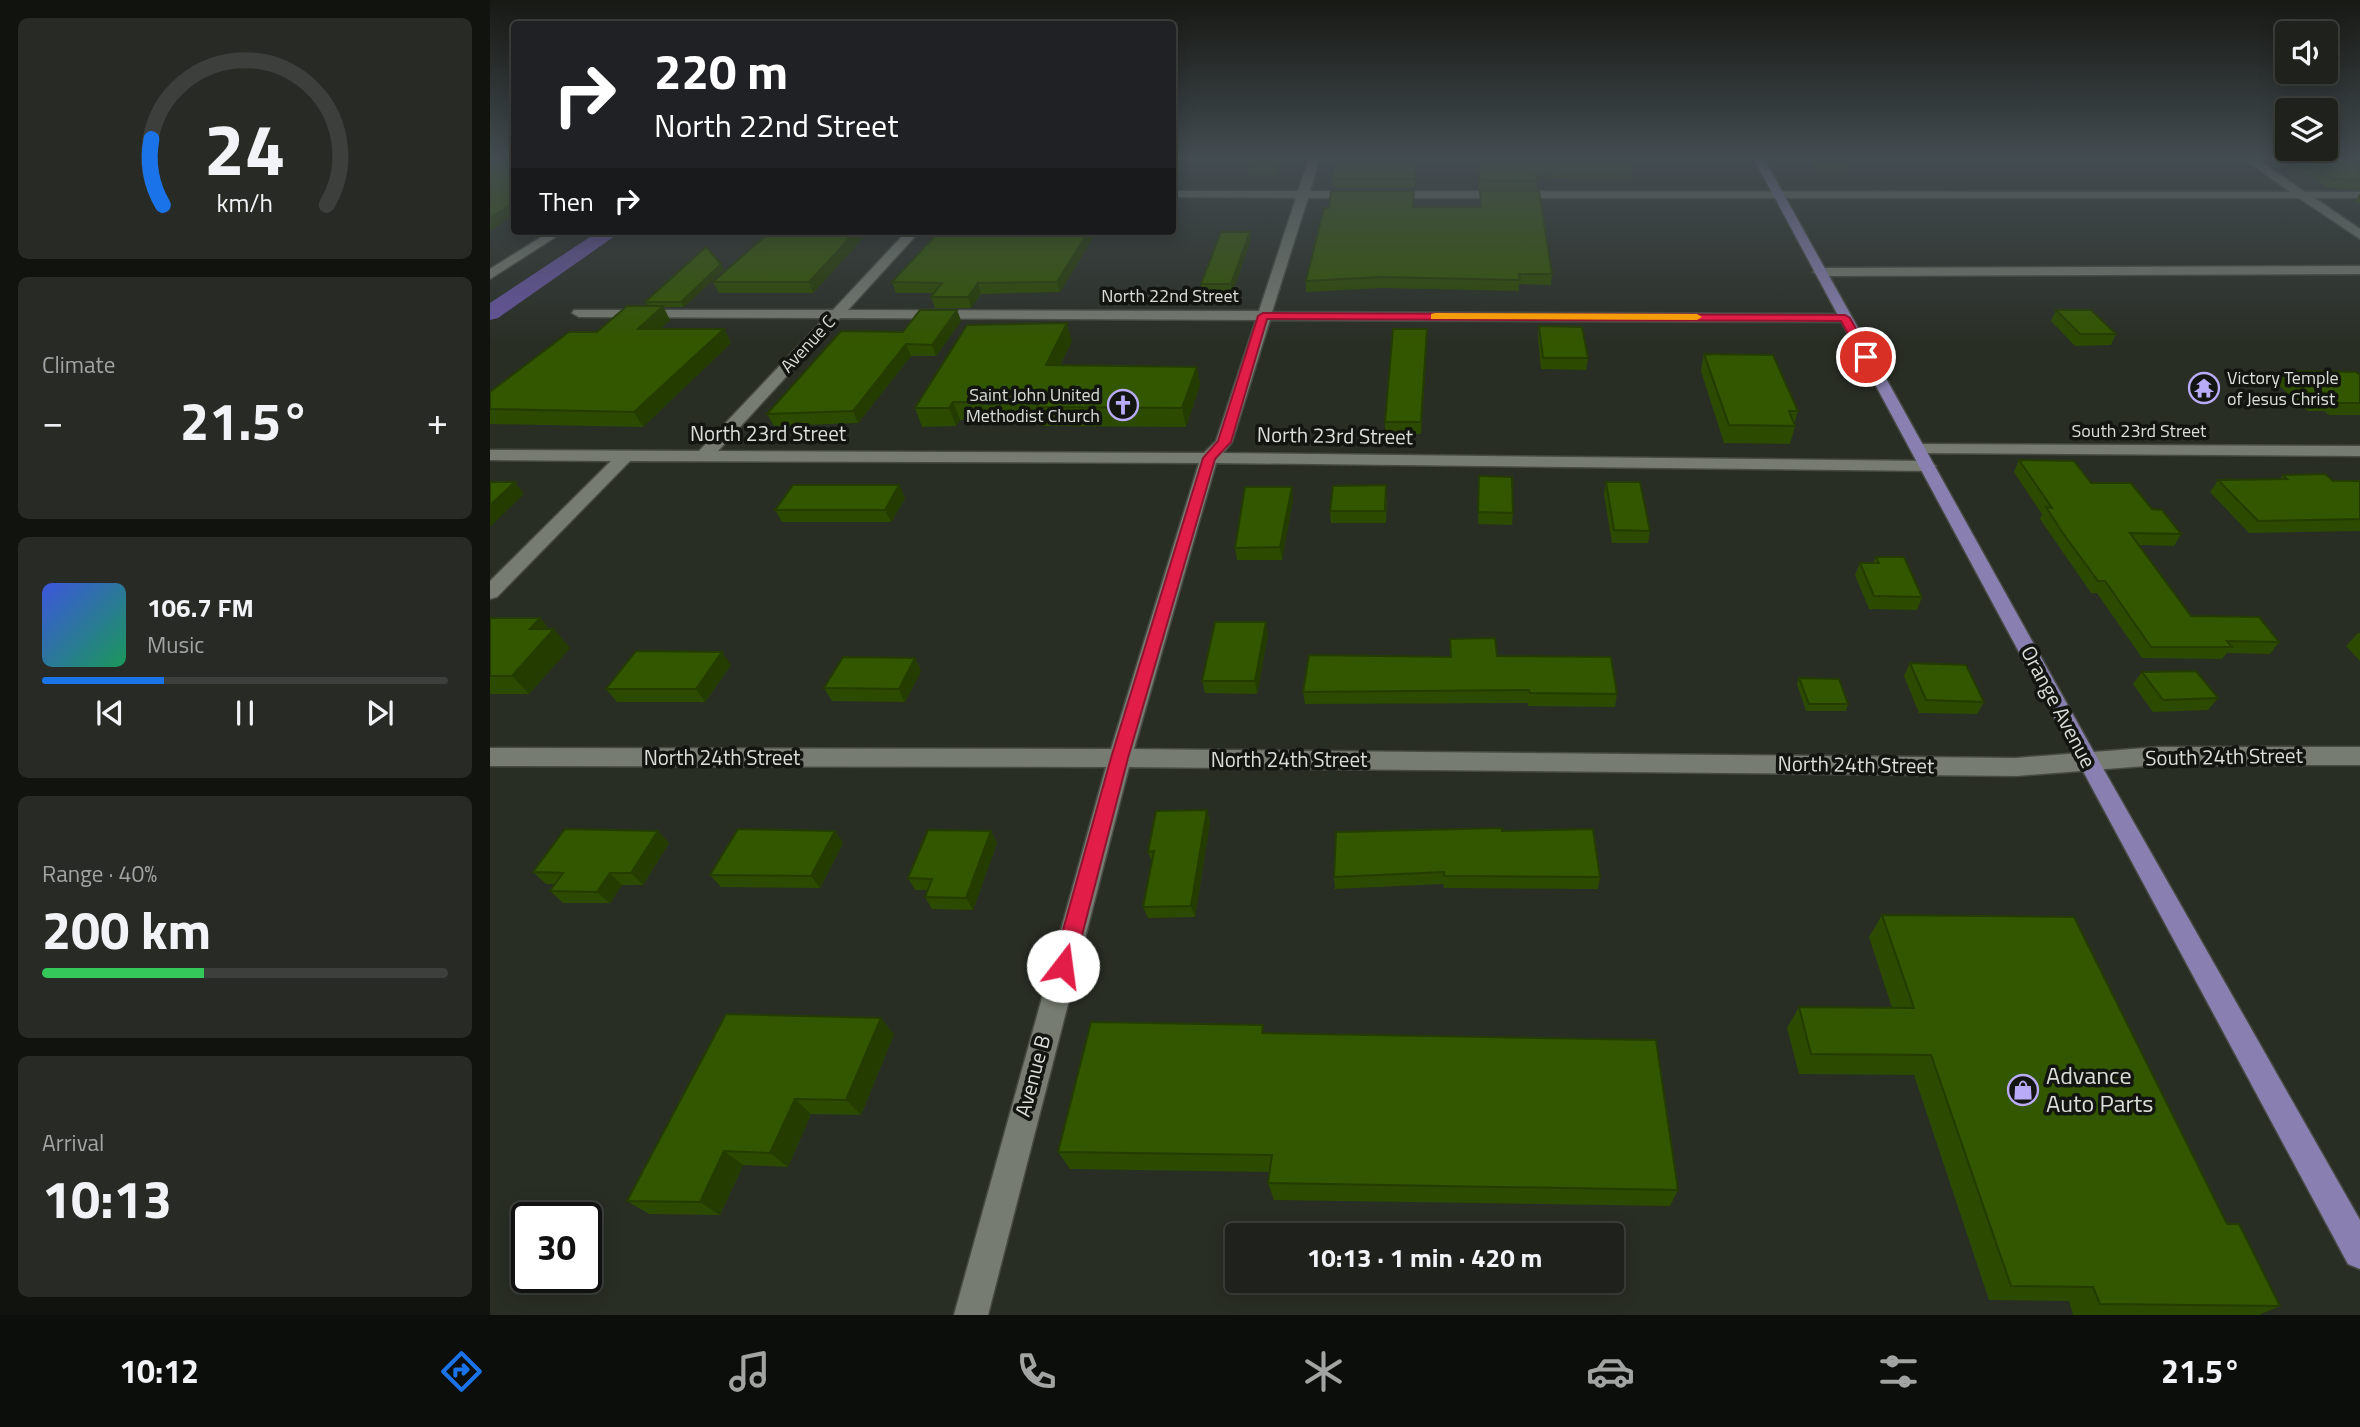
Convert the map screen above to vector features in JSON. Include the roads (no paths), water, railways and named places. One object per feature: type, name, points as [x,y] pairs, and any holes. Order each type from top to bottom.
[{"type":"main road","name":"Orange Avenue","points":[[1792,220],[2360,1252]]},
{"type":"street","name":"Avenue B","points":[[971,1315],[1120,758],[1209,458],[1224,442],[1294,220]]},
{"type":"street","points":[[2339,220],[2360,235]]},
{"type":"street","points":[[490,275],[553,235]]},
{"type":"street","name":"Avenue C","points":[[703,457],[910,235]]},
{"type":"street","points":[[1820,272],[2360,270]]},
{"type":"street","name":"North 22nd Street","points":[[579,313],[1845,318]]},
{"type":"street","name":"South 23rd Street","points":[[1923,458],[2360,451]]},
{"type":"street","name":"North 23rd Street","points":[[490,455],[1923,458]]},
{"type":"street","points":[[490,592],[624,457]]},
{"type":"street","name":"South 24th Street","points":[[2088,762],[2158,757],[2360,755]]},
{"type":"street","name":"North 24th Street","points":[[490,757],[1120,758],[2017,767],[2088,762]]},
{"type":"waterway","points":[[490,313],[606,235]]},
{"type":"place","name":"Victory Temple of Jesus Christ","points":[[2204,388]]},
{"type":"place","name":"Saint John United Methodist Church","points":[[1123,405]]},
{"type":"place","name":"Advance Auto Parts","points":[[2023,1090]]}]
